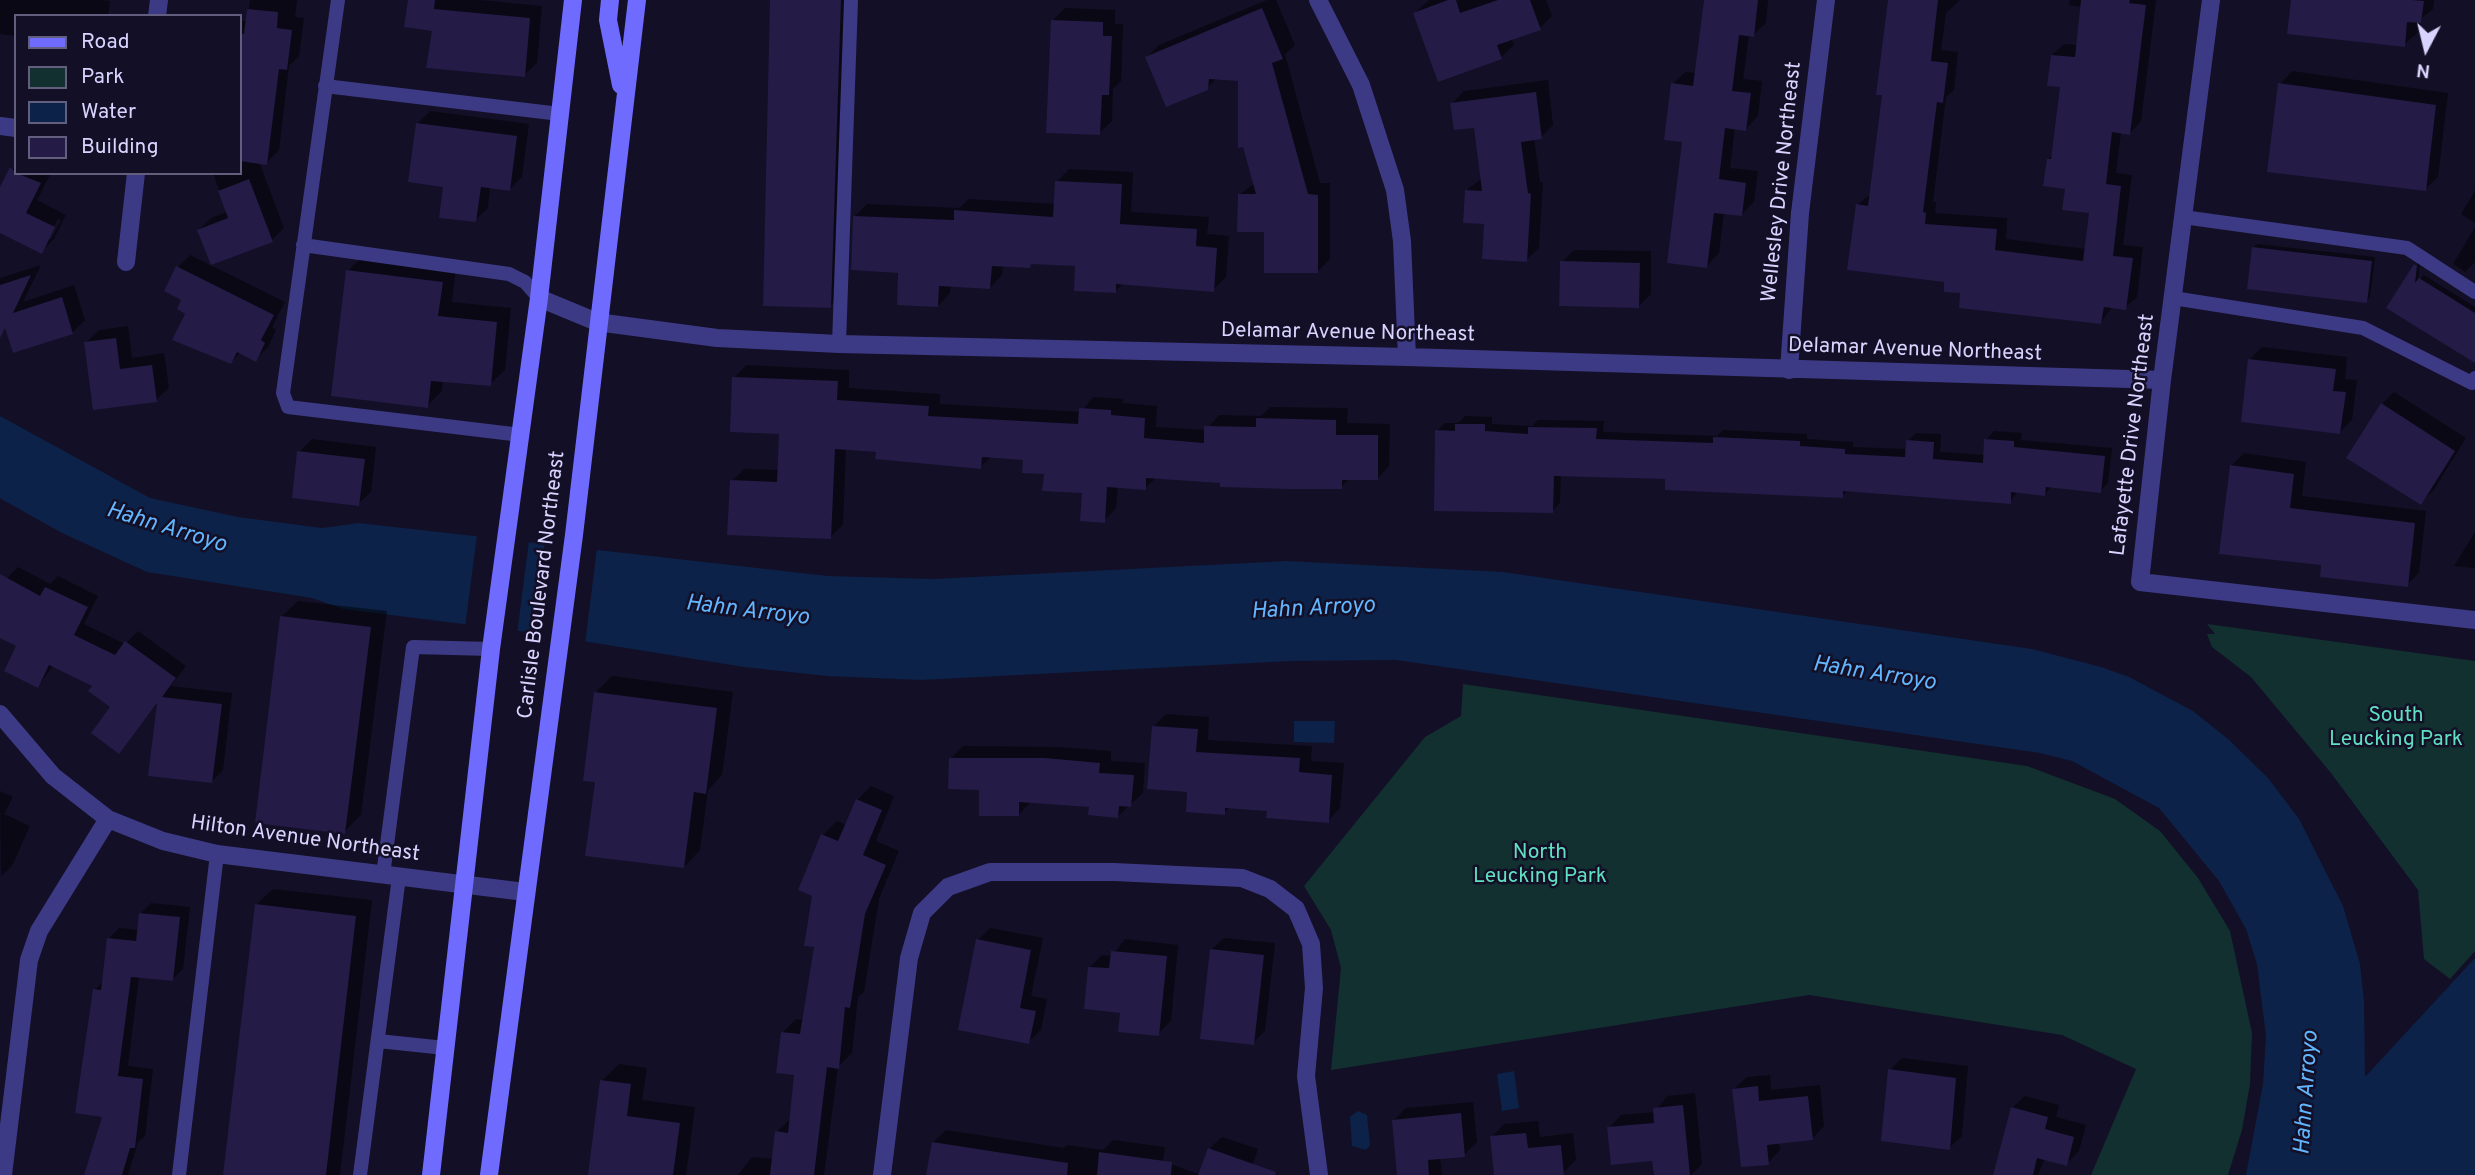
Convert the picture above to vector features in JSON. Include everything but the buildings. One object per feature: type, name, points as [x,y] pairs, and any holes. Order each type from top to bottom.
[{"type":"main road","name":"Carlisle Boulevard Northeast","points":[[431,1175],[492,641],[539,298],[573,0]]},
{"type":"main road","points":[[610,0],[608,20],[624,103]]},
{"type":"main road","name":"Carlisle Boulevard Northeast","points":[[489,1175],[573,543],[637,0]]},
{"type":"street","points":[[1318,0],[1362,85],[1395,190],[1402,242],[1407,357]]},
{"type":"street","name":"Wellesley Drive Northeast","points":[[1789,370],[1800,213],[1826,0]]},
{"type":"street","name":"Lafayette Drive Northeast","points":[[2211,0],[2162,380],[2140,582],[2475,620]]},
{"type":"street","points":[[125,262],[136,175]]},
{"type":"street","name":"Delamar Avenue Northeast","points":[[539,298],[597,322],[718,338],[839,344],[1407,357],[2162,380]]},
{"type":"street","name":"Hilton Avenue Northeast","points":[[0,714],[53,776],[108,819],[163,841],[217,853],[525,892]]},
{"type":"street","points":[[3,1175],[29,960],[39,931],[108,819]]},
{"type":"street","points":[[883,1175],[909,958],[922,913],[948,887],[990,872],[1114,872],[1242,878],[1270,889],[1296,908],[1311,944],[1314,988],[1306,1076],[1319,1175]]},
{"type":"lane","points":[[338,0],[284,393],[288,407],[521,435]]},
{"type":"lane","points":[[839,344],[851,0]]},
{"type":"lane","points":[[325,86],[560,114]]},
{"type":"lane","points":[[2183,216],[2407,248],[2475,292]]},
{"type":"lane","points":[[303,245],[509,274],[525,282],[539,298]]},
{"type":"lane","points":[[2173,298],[2363,328],[2472,383],[2475,378]]},
{"type":"lane","points":[[360,1175],[377,1041],[413,647],[492,641]]},
{"type":"lane","points":[[179,1175],[217,853]]},
{"type":"lane","points":[[377,1041],[445,1048]]},
{"type":"green space","name":"South Leucking Park","points":[[2207,624],[2475,661],[2475,951],[2450,979],[2424,959],[2418,890],[2331,773],[2251,677],[2212,647],[2207,634],[2215,634]]},
{"type":"green space","name":"North Leucking Park","points":[[1463,684],[2027,766],[2115,799],[2160,831],[2198,878],[2230,931],[2252,1033],[2250,1084],[2242,1130],[2228,1175],[2091,1175],[2136,1069],[2062,1035],[1809,995],[1331,1070],[1341,968],[1331,930],[1304,886],[1425,737],[1461,716]]},
{"type":"water","name":"Hahn Arroyo","points":[[0,416],[150,498],[238,517],[322,528],[359,523],[828,576],[934,579],[1287,561],[1503,572],[2032,649],[2101,667],[2129,677],[2193,711],[2228,739],[2268,778],[2299,819],[2343,906],[2360,964],[2364,1002],[2365,1077],[2475,958],[2475,1175],[2246,1175],[2263,1084],[2266,1036],[2257,964],[2246,929],[2219,881],[2159,808],[2072,761],[2040,753],[1396,660],[1291,661],[921,680],[827,676],[744,667],[527,632],[343,609],[312,598],[147,572],[62,533],[3,500],[0,498]]},
{"type":"water","points":[[1294,721],[1335,721],[1334,743],[1294,742]]},
{"type":"water","points":[[1514,1071],[1519,1108],[1502,1111],[1497,1074]]},
{"type":"water","points":[[1358,1111],[1367,1115],[1370,1145],[1366,1150],[1352,1146],[1350,1117]]},
{"type":"pier","points":[[477,535],[529,541],[517,634],[465,628]]},
{"type":"pier","points":[[545,542],[597,548],[585,644],[533,636]]}]
